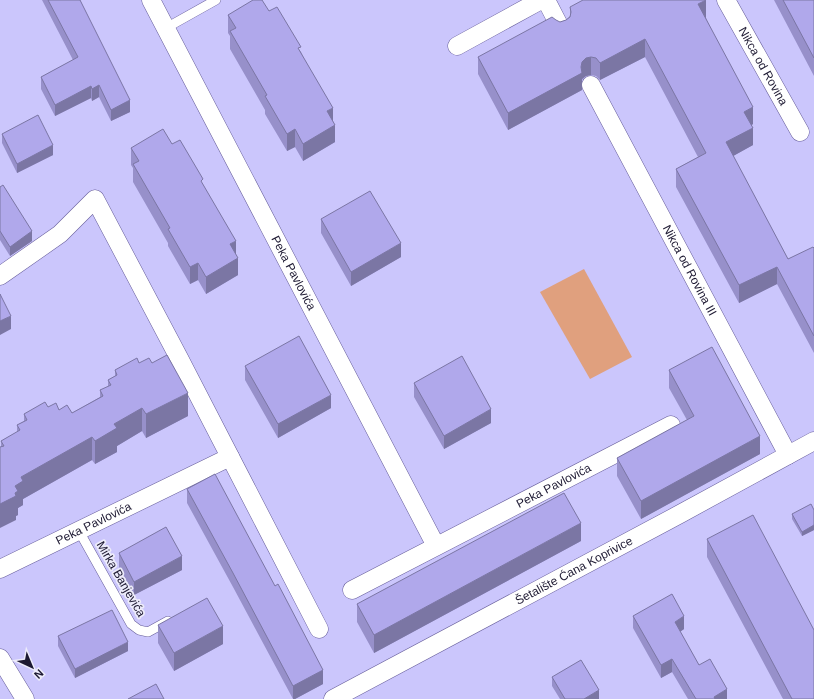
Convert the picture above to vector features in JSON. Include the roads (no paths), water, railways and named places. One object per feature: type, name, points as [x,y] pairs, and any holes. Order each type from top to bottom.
[{"type":"street","name":"Peka Pavlovića","points":[[151,0],[436,546]]},
{"type":"street","points":[[457,46],[541,0]]},
{"type":"street","points":[[546,0],[561,29]]},
{"type":"street","name":"Nikca od Rovina","points":[[726,0],[800,132]]},
{"type":"street","name":"Nikca od Rovina III","points":[[591,85],[788,455]]},
{"type":"street","points":[[0,276],[60,234],[95,199],[319,629]]},
{"type":"street","name":"Peka Pavlovića","points":[[352,590],[670,425]]},
{"type":"street","name":"Šetalište Ćana Koprivice","points":[[333,699],[814,441]]},
{"type":"street","name":"Peka Pavlovića","points":[[0,569],[230,457]]},
{"type":"street","points":[[0,658],[6,681],[25,699]]},
{"type":"lane","points":[[166,28],[216,0]]},
{"type":"lane","name":"Mirka Banjevića","points":[[79,531],[132,624],[139,630],[148,632],[178,616]]}]
